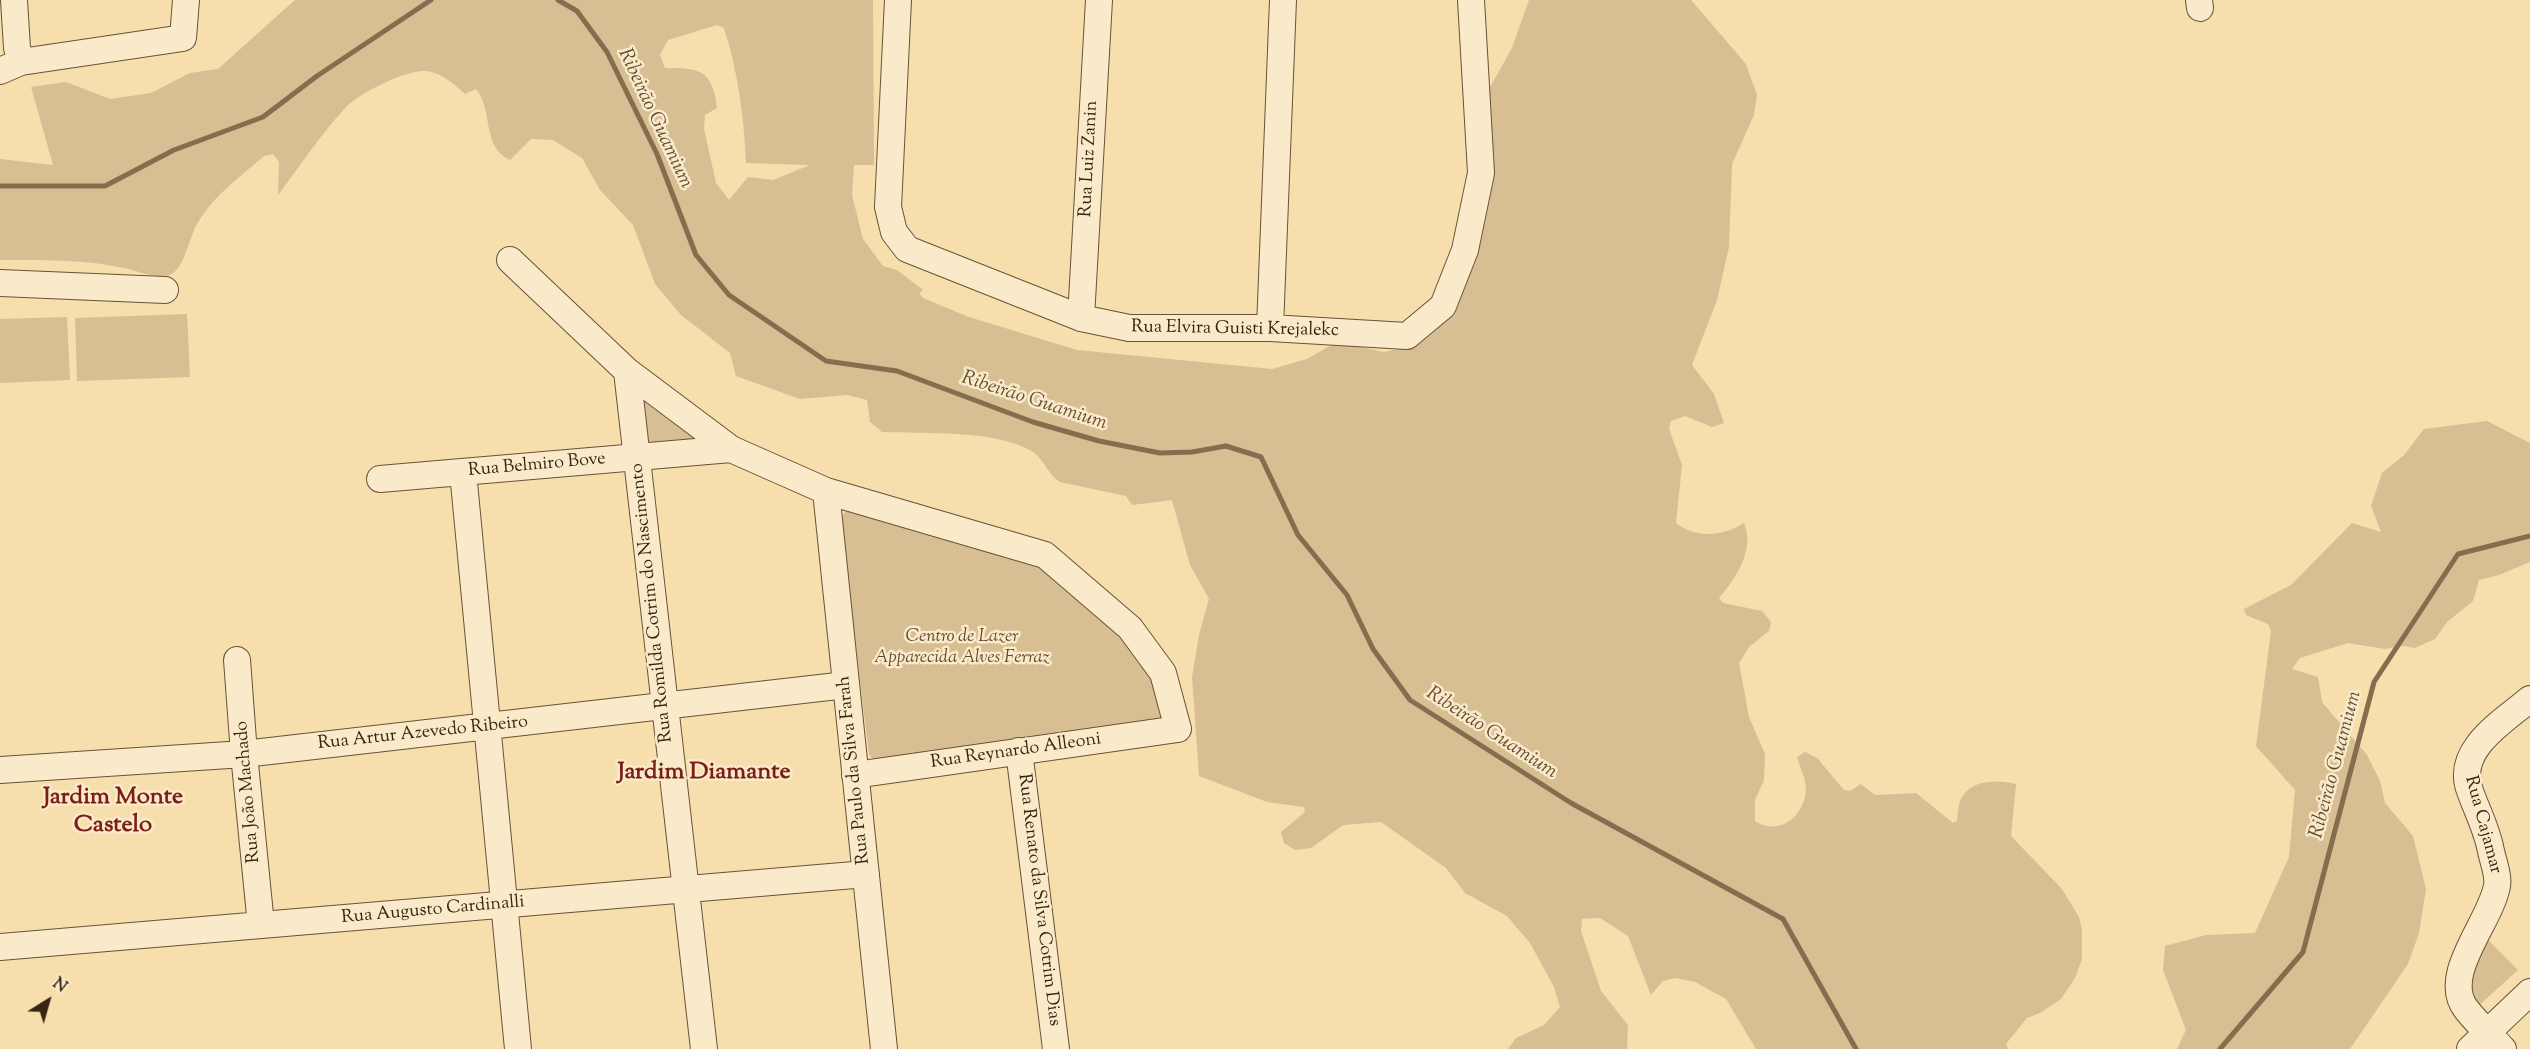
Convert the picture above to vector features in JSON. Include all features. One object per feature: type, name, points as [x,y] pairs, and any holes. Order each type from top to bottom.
[{"type":"street","points":[[14,0],[17,48],[11,66],[183,38],[186,0]]},
{"type":"street","name":"Rua Elvira Guisti Krejalekc","points":[[898,0],[888,207],[894,232],[907,249],[1081,318],[1129,328],[1270,328],[1407,336],[1443,306],[1465,250],[1481,173],[1471,0]]},
{"type":"street","name":"Rua Luiz Zanin","points":[[1081,318],[1099,0]]},
{"type":"street","points":[[1270,328],[1283,0]]},
{"type":"street","points":[[510,260],[627,371],[731,449],[826,491]]},
{"type":"street","points":[[0,283],[165,290]]},
{"type":"street","name":"Rua Romilda Cotrim do Nascimento","points":[[627,371],[704,1049]]},
{"type":"street","name":"Rua Belmiro Bove","points":[[380,479],[731,449]]},
{"type":"street","points":[[463,472],[518,1049]]},
{"type":"street","name":"Rua Paulo da Silva Farah","points":[[826,491],[884,1049]]},
{"type":"street","name":"Rua Reynardo Alleoni","points":[[826,491],[1045,555],[1130,628],[1163,673],[1178,729],[855,775]]},
{"type":"street","name":"Rua João Machado","points":[[237,660],[261,925]]},
{"type":"street","name":"Rua Artur Azevedo Ribeiro","points":[[0,770],[244,754],[846,685]]},
{"type":"street","name":"Rua Cajamar","points":[[2487,1043],[2465,1008],[2458,991],[2461,966],[2482,928],[2497,885],[2489,838],[2469,789],[2466,775],[2471,756],[2482,739],[2530,699]]},
{"type":"street","name":"Rua Renato da Silva Cotrim Dias","points":[[1019,752],[1056,1049]]},
{"type":"street","name":"Rua Augusto Cardinalli","points":[[0,947],[866,874]]},
{"type":"street","points":[[2487,1043],[2530,992]]},
{"type":"green space","points":[[295,0],[873,0],[874,165],[854,165],[852,195],[863,239],[883,266],[897,270],[923,290],[919,293],[923,298],[969,317],[1077,350],[1272,369],[1307,359],[1337,342],[1384,352],[1401,348],[1439,290],[1452,257],[1484,98],[1512,48],[1529,0],[1691,0],[1746,64],[1757,95],[1754,115],[1732,164],[1729,247],[1717,300],[1692,365],[1714,394],[1724,423],[1712,427],[1685,416],[1671,421],[1669,429],[1682,465],[1676,523],[1692,532],[1710,534],[1728,531],[1744,523],[1747,543],[1742,563],[1732,582],[1719,598],[1723,603],[1762,611],[1771,622],[1769,631],[1749,647],[1739,663],[1749,717],[1765,754],[1764,780],[1755,800],[1755,821],[1773,827],[1789,821],[1796,815],[1805,799],[1806,789],[1797,757],[1805,752],[1817,758],[1844,790],[1850,791],[1861,784],[1875,795],[1916,793],[1953,823],[1957,821],[1962,797],[1973,787],[1987,782],[2016,784],[2011,836],[2062,889],[2079,917],[2082,930],[2082,959],[2075,978],[2061,999],[2040,1013],[2027,1018],[2006,1044],[2008,1049],[1756,1049],[1726,999],[1695,982],[1675,978],[1663,981],[1651,995],[1628,936],[1600,918],[1582,919],[1581,931],[1601,991],[1628,1025],[1627,1049],[1508,1049],[1516,1038],[1544,1025],[1560,1007],[1554,987],[1530,943],[1507,916],[1465,893],[1446,868],[1381,822],[1343,825],[1311,848],[1295,850],[1284,843],[1281,832],[1305,812],[1304,807],[1267,802],[1199,776],[1192,677],[1199,635],[1209,599],[1190,565],[1172,500],[1132,505],[1126,496],[1060,482],[1033,452],[1000,439],[960,434],[882,432],[870,422],[867,400],[847,395],[800,399],[736,376],[730,353],[681,315],[655,284],[633,225],[600,190],[582,158],[553,140],[531,139],[510,160],[495,147],[485,108],[476,89],[465,94],[442,76],[425,71],[395,78],[361,95],[337,117],[278,195],[279,162],[273,154],[264,156],[228,187],[203,214],[180,264],[173,273],[168,275],[151,275],[81,262],[0,260],[0,159],[53,165],[31,87],[66,82],[110,99],[151,93],[190,73],[218,69]],"holes":[[[717,25],[724,28],[740,95],[746,163],[810,165],[773,180],[748,177],[729,200],[716,183],[704,129],[705,115],[717,108],[712,85],[708,78],[696,70],[665,68],[660,55],[668,40]]]},
{"type":"green space","points":[[187,314],[190,377],[77,381],[75,318]]},
{"type":"green space","points":[[67,317],[70,380],[0,383],[0,319]]},
{"type":"green space","points":[[639,390],[709,440],[646,449]]},
{"type":"green space","points":[[2487,421],[2530,443],[2530,562],[2499,575],[2479,580],[2473,601],[2447,622],[2435,639],[2415,648],[2403,646],[2385,649],[2348,643],[2300,658],[2292,669],[2318,677],[2322,702],[2367,755],[2380,781],[2385,803],[2413,836],[2426,889],[2419,933],[2408,964],[2350,1049],[2177,1049],[2186,1030],[2163,970],[2165,946],[2206,935],[2255,933],[2289,857],[2295,790],[2256,746],[2271,631],[2268,624],[2246,615],[2244,609],[2291,585],[2352,523],[2381,532],[2371,506],[2382,473],[2404,455],[2424,429]]},
{"type":"green space","name":"Centro de Lazer Apparecida Alves Ferraz","points":[[850,506],[1045,567],[1119,631],[1154,675],[1165,725],[873,760],[869,754],[840,518]]},
{"type":"green space","points":[[2487,939],[2518,970],[2475,1009],[2465,978]]},
{"type":"waterway","name":"Ribeirão Guamium","points":[[0,186],[105,186],[174,150],[263,117],[317,76],[431,0]]},
{"type":"waterway","name":"Ribeirão Guamium","points":[[558,0],[577,11],[607,52],[657,154],[696,255],[729,295],[826,361],[897,371],[1033,422],[1099,441],[1160,453],[1192,452],[1226,446],[1261,457],[1298,535],[1347,595],[1373,649],[1410,700],[1571,803],[1783,919],[1856,1049]]},
{"type":"waterway","name":"Ribeirão Guamium","points":[[2220,1049],[2303,952],[2374,682],[2458,554],[2530,536]]},
{"type":"district","name":"Jardim Diamante","points":[[704,774]]},
{"type":"district","name":"Jardim Monte Castelo","points":[[113,813]]}]
